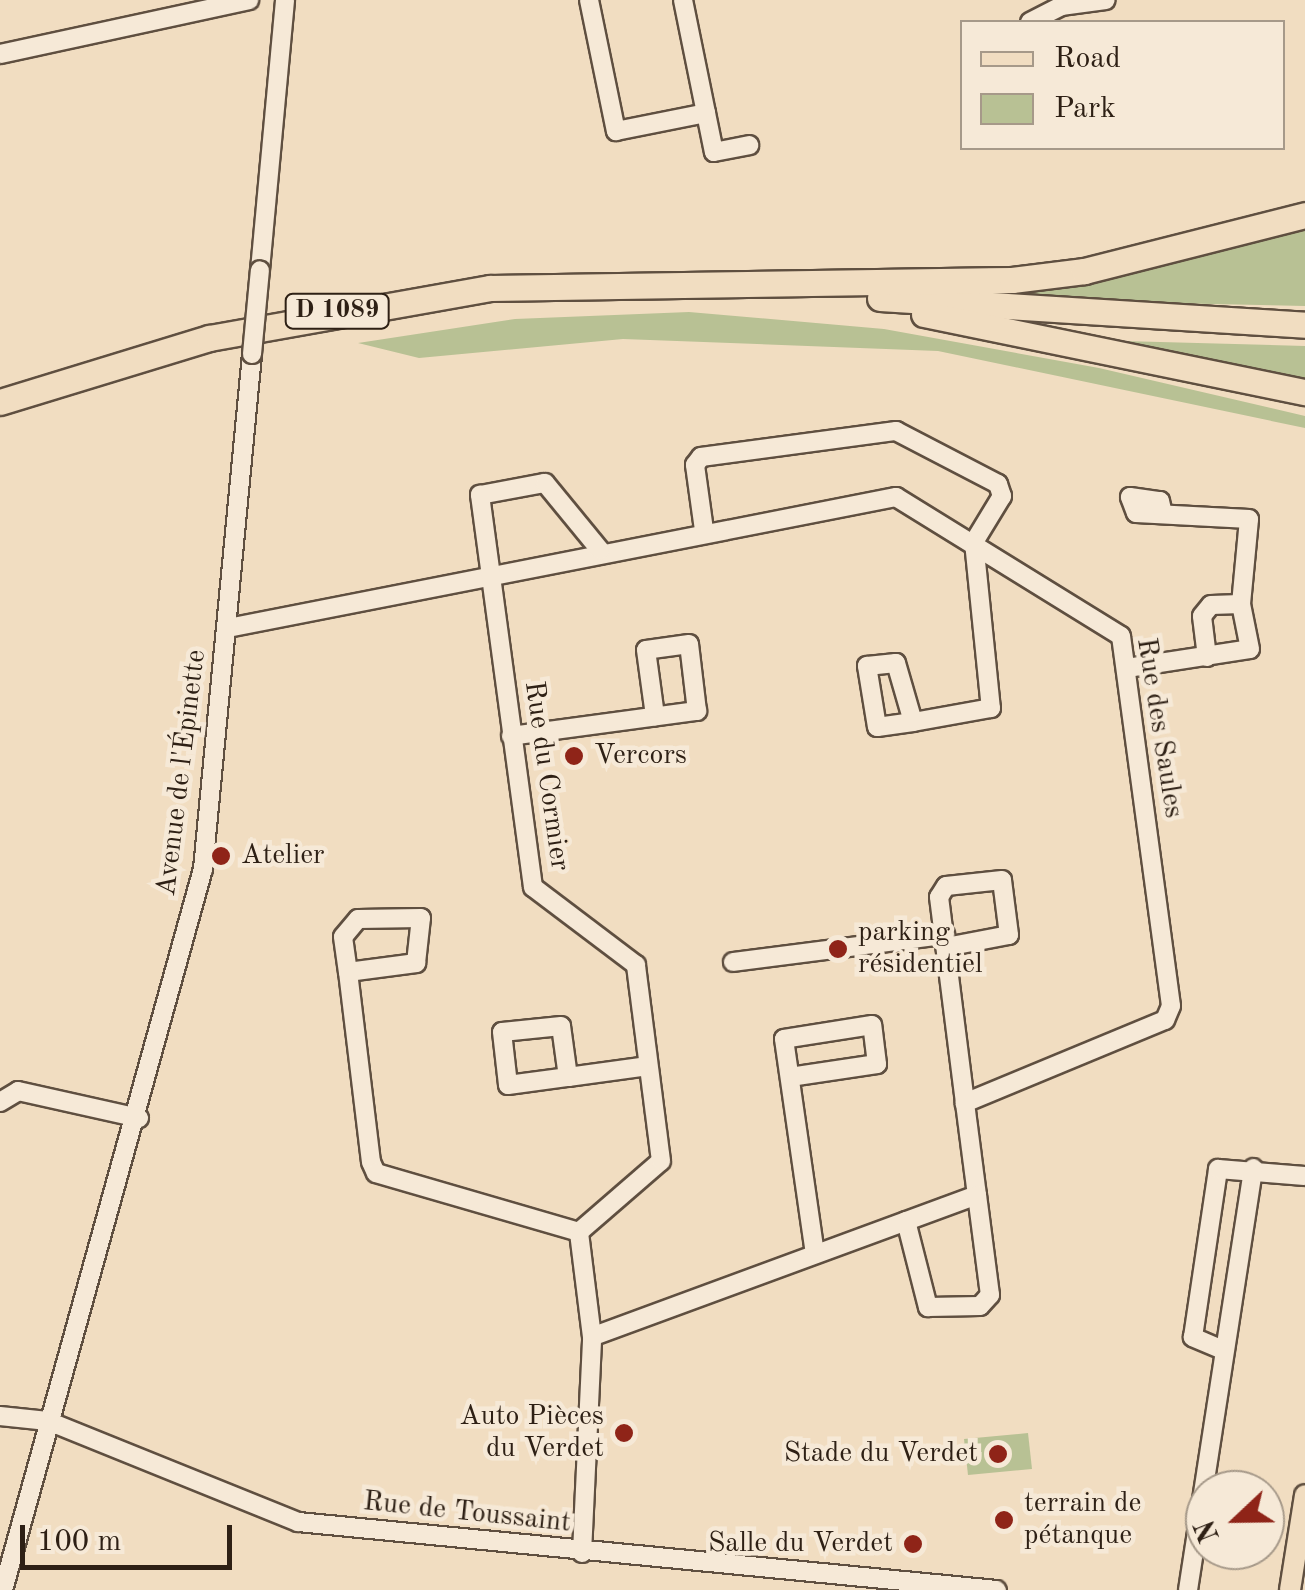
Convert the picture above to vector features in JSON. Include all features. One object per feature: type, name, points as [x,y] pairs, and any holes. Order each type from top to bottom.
[{"type":"highway","points":[[686,283],[1030,278],[1305,215]]},
{"type":"highway","name":"D 1089","points":[[0,402],[317,314],[507,287],[686,283],[1305,324]]},
{"type":"highway","points":[[851,295],[1305,395]]},
{"type":"main road","points":[[1290,1590],[1305,1496]]},
{"type":"street","points":[[0,54],[250,0]]},
{"type":"street","name":"Avenue de l'Épinette","points":[[2,1590],[139,1118],[203,869],[284,0]]},
{"type":"street","points":[[589,0],[616,131],[706,113]]},
{"type":"street","points":[[683,0],[714,152],[749,145]]},
{"type":"street","points":[[1034,20],[1061,6],[1106,0]]},
{"type":"street","points":[[704,530],[694,464],[702,458],[896,431],[998,484],[1002,496],[974,542],[991,708],[913,722]]},
{"type":"street","points":[[490,576],[480,495],[545,483],[600,550]]},
{"type":"street","name":"Rue des Saules","points":[[228,628],[600,550],[896,498],[1110,622],[1127,668],[1171,1006],[1154,1030],[965,1104]]},
{"type":"street","points":[[1127,668],[1250,650],[1241,604],[1249,519],[1162,510]]},
{"type":"street","name":"Rue du Cormier","points":[[490,576],[532,887],[636,966],[656,1173],[579,1232]]},
{"type":"street","points":[[1207,657],[1202,616],[1211,605],[1241,604]]},
{"type":"street","points":[[511,736],[698,711],[690,644],[646,650],[655,716]]},
{"type":"street","points":[[733,962],[945,941],[1009,935],[1002,880],[941,889],[945,941],[990,1295],[980,1306],[928,1307],[906,1221]]},
{"type":"street","points":[[348,972],[416,963],[420,918],[358,919],[343,937],[376,1173],[579,1232],[592,1337],[582,1553]]},
{"type":"street","points":[[790,1077],[877,1064],[872,1025],[784,1039],[815,1254]]},
{"type":"street","points":[[568,1077],[561,1026],[502,1032],[508,1085],[568,1077],[648,1066]]},
{"type":"street","points":[[0,1102],[18,1091],[139,1118]]},
{"type":"street","points":[[1188,1590],[1253,1168]]},
{"type":"street","points":[[1223,1350],[1194,1337],[1218,1169],[1253,1168],[1305,1176]]},
{"type":"street","points":[[592,1337],[977,1195]]},
{"type":"street","name":"Rue de Toussaint","points":[[0,1416],[48,1422],[298,1522],[582,1553],[997,1590]]},
{"type":"street","points":[[774,1590],[779,1571]]},
{"type":"green space","points":[[1305,221],[1305,306],[1010,300],[1010,289]]},
{"type":"green space","points":[[689,312],[884,329],[1099,368],[1305,416],[1305,428],[938,351],[623,339],[419,358],[358,343],[515,319]]},
{"type":"green space","points":[[1007,321],[1123,341],[1305,346],[1305,384]]},
{"type":"green space","name":"Stade du Verdet","points":[[1028,1433],[1032,1469],[968,1475],[964,1439]]},
{"type":"place","name":"Vercors","points":[[574,756]]},
{"type":"place","name":"Atelier","points":[[221,856]]},
{"type":"place","name":"parking résidentiel","points":[[838,949]]},
{"type":"place","name":"Auto Pièces du Verdet","points":[[624,1433]]},
{"type":"place","name":"Stade du Verdet","points":[[998,1454]]},
{"type":"place","name":"terrain de pétanque","points":[[1004,1520]]},
{"type":"place","name":"Salle du Verdet","points":[[913,1544]]}]
